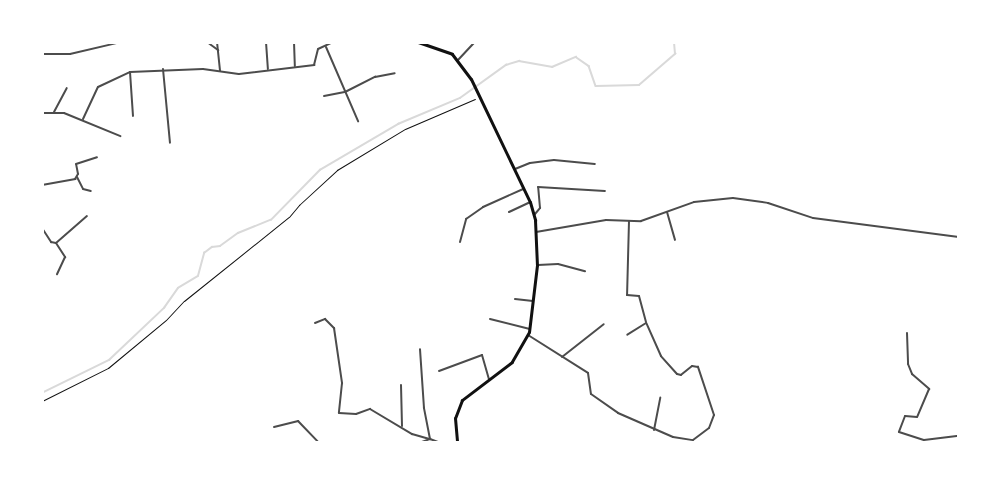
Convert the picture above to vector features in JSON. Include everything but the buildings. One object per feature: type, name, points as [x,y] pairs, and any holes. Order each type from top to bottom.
[{"type":"main road","points":[[418,42],[447,52],[458,60],[471,80],[530,202],[536,232],[537,265],[528,335],[512,362],[462,400],[458,408],[456,443]]},
{"type":"street","points":[[42,54],[70,54],[122,42]]},
{"type":"street","points":[[207,42],[218,50]]},
{"type":"street","points":[[217,42],[220,71]]},
{"type":"street","points":[[266,42],[268,69]]},
{"type":"street","points":[[294,42],[296,67]]},
{"type":"street","points":[[83,119],[99,87],[130,72],[163,69],[239,74],[314,65],[318,49],[333,42]]},
{"type":"street","points":[[458,60],[475,42]]},
{"type":"street","points":[[326,46],[358,121]]},
{"type":"street","points":[[163,69],[170,143]]},
{"type":"street","points":[[130,72],[134,116]]},
{"type":"street","points":[[324,96],[345,92],[375,77],[395,73]]},
{"type":"street","points":[[54,112],[67,88]]},
{"type":"street","points":[[42,113],[54,112],[83,119],[120,136]]},
{"type":"street","points":[[91,191],[82,189],[77,177],[76,164],[97,157]]},
{"type":"street","points":[[514,170],[530,163],[554,160],[595,164]]},
{"type":"street","points":[[42,185],[77,177]]},
{"type":"street","points":[[533,216],[540,208],[538,187],[605,191]]},
{"type":"street","points":[[460,242],[466,219],[483,207],[523,189]]},
{"type":"street","points":[[536,232],[606,220],[641,221],[694,202],[733,198],[774,204],[813,218],[959,237]]},
{"type":"street","points":[[509,212],[530,202]]},
{"type":"street","points":[[667,212],[675,240]]},
{"type":"street","points":[[56,243],[87,216]]},
{"type":"street","points":[[528,335],[588,373],[591,394],[618,412],[664,435],[693,440],[709,428],[714,415],[698,367],[692,366],[681,375],[677,374],[661,356],[646,323],[641,298],[627,295],[629,221]]},
{"type":"street","points":[[42,228],[65,257],[57,274]]},
{"type":"street","points":[[537,265],[558,264],[585,271]]},
{"type":"street","points":[[515,299],[534,301]]},
{"type":"street","points":[[315,322],[325,319],[334,328],[342,383],[339,413],[356,414],[370,409],[394,421],[403,429],[441,443]]},
{"type":"street","points":[[490,319],[530,328]]},
{"type":"street","points":[[627,335],[646,323]]},
{"type":"street","points":[[561,357],[604,324]]},
{"type":"street","points":[[907,333],[908,364],[912,374],[929,389],[917,417],[905,416],[899,432],[924,440],[959,436]]},
{"type":"street","points":[[420,349],[424,408],[430,439]]},
{"type":"street","points":[[439,371],[482,355],[489,379]]},
{"type":"street","points":[[401,385],[399,405],[403,429]]},
{"type":"street","points":[[654,430],[660,398]]},
{"type":"street","points":[[274,427],[298,421],[318,443]]},
{"type":"street","points":[[419,443],[430,439]]},
{"type":"path","points":[[42,401],[108,368],[166,320],[184,301],[289,217],[337,170],[405,129],[480,97]]},
{"type":"waterway","points":[[42,393],[109,360],[164,308],[178,288],[198,276],[204,253],[212,247],[220,246],[238,233],[271,220],[320,170],[398,124],[460,98],[506,65],[519,61],[552,67],[576,57],[589,66],[596,86],[639,85],[675,54],[674,42]]}]
